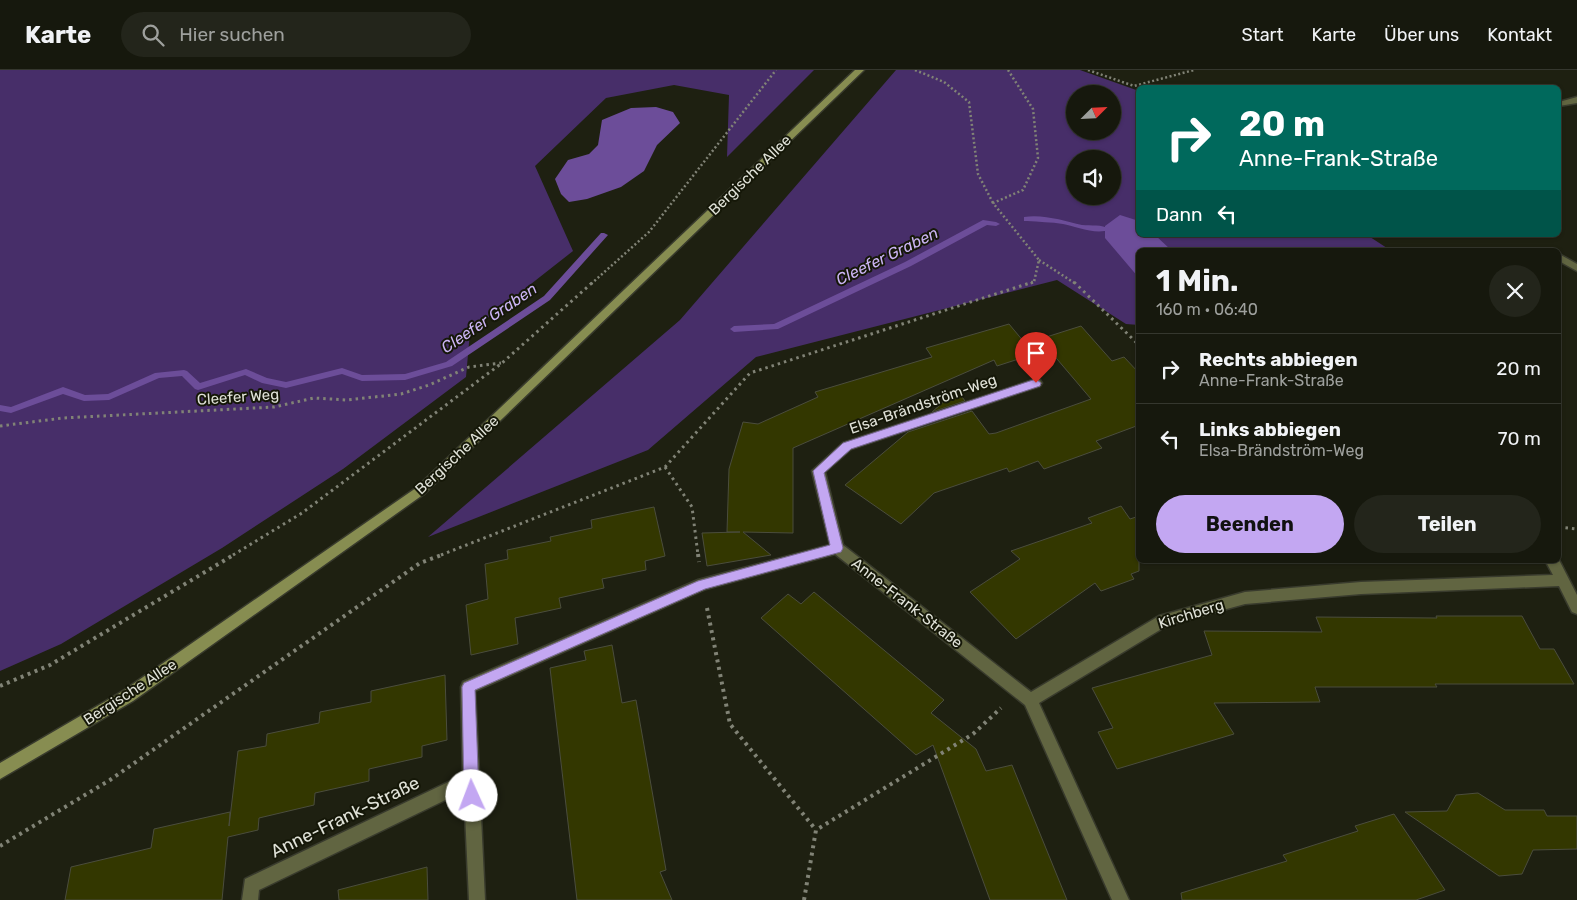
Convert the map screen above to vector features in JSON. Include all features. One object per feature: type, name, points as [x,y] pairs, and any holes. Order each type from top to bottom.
[{"type":"main road","name":"Bergische Allee","points":[[0,772],[128,696],[420,491],[858,72]]},
{"type":"street","points":[[1561,104],[1577,100]]},
{"type":"street","points":[[1561,258],[1577,268]]},
{"type":"street","name":"Elsa-Brändström-Weg","points":[[837,548],[818,471],[847,446],[1036,383]]},
{"type":"street","name":"Anne-Frank-Straße","points":[[477,900],[468,687],[703,584],[837,548],[1025,695]]},
{"type":"street","points":[[1554,563],[1577,608]]},
{"type":"street","name":"Kirchberg","points":[[1025,695],[1164,620],[1245,598],[1361,588],[1562,580]]},
{"type":"street","points":[[1025,695],[1122,900]]},
{"type":"street","name":"Anne-Frank-Straße","points":[[250,900],[251,884],[471,779]]},
{"type":"path","points":[[0,686],[50,665],[302,513],[502,362],[649,232],[776,70]]},
{"type":"path","points":[[915,70],[932,75],[950,84],[969,102],[978,174],[993,203],[1039,260],[1075,283],[1136,342]]},
{"type":"path","points":[[993,203],[1023,190],[1038,158],[1033,109],[1008,70]]},
{"type":"path","points":[[1088,70],[1136,85]]},
{"type":"path","points":[[1138,85],[1194,70]]},
{"type":"path","points":[[0,846],[110,780],[420,563],[664,467],[750,373],[1034,282],[1039,260]]},
{"type":"path","name":"Cleefer Weg","points":[[0,426],[63,418],[274,407],[314,398],[347,400],[402,394],[429,385],[469,367],[502,362]]},
{"type":"path","points":[[664,467],[692,507],[703,584],[730,724],[816,830],[804,900]]},
{"type":"path","points":[[1561,527],[1577,529]]},
{"type":"path","points":[[816,830],[973,734],[1025,695]]},
{"type":"shaded area","points":[[0,70],[814,70],[727,157],[729,95],[674,85],[606,98],[535,166],[573,251],[470,332],[466,377],[343,469],[222,548],[61,644],[0,671]]},
{"type":"shaded area","points":[[896,70],[1080,70],[1136,90],[1136,237],[1370,237],[1387,248],[1136,248],[1136,325],[1126,324],[1057,280],[756,357],[648,450],[428,537],[680,320]]},
{"type":"shaded area","points":[[656,107],[673,112],[680,123],[657,145],[644,171],[621,187],[587,199],[569,202],[561,194],[555,179],[568,160],[589,154],[598,145],[602,120],[631,108]]},
{"type":"shaded area","points":[[1120,215],[1136,220],[1136,237],[1157,237],[1169,248],[1136,248],[1136,274],[1105,238],[1105,226]]},
{"type":"building","points":[[1009,324],[1034,354],[997,366],[994,360],[793,448],[793,533],[743,532],[771,555],[707,566],[702,533],[740,532],[727,532],[729,469],[743,422],[758,424],[818,397],[815,392],[932,357],[926,348]]},
{"type":"building","points":[[1081,326],[1112,361],[1124,357],[1136,370],[1136,426],[1096,441],[1102,448],[1044,469],[1038,461],[1009,472],[1007,468],[934,493],[901,524],[845,485],[908,432],[972,411],[989,434],[996,433],[1091,399],[1040,339]]},
{"type":"building","points":[[957,390],[965,401],[932,412]]},
{"type":"building","points":[[1121,506],[1130,519],[1136,517],[1136,563],[1139,563],[1139,571],[1131,574],[1134,579],[1101,591],[1095,583],[1016,639],[970,592],[1020,559],[1011,551],[1092,523],[1088,518]]},
{"type":"building","points":[[654,507],[665,556],[645,561],[646,570],[602,579],[604,588],[559,598],[561,608],[515,618],[518,644],[471,655],[466,605],[488,599],[485,564],[508,559],[507,550],[551,541],[550,537],[592,528],[591,520]]},
{"type":"building","points":[[814,592],[944,700],[931,713],[976,749],[986,771],[1012,765],[1067,900],[990,900],[933,745],[916,755],[761,618],[788,594],[801,604]]},
{"type":"building","points":[[1436,616],[1522,616],[1540,649],[1554,649],[1574,684],[1435,684],[1437,687],[1315,687],[1320,702],[1214,703],[1234,734],[1117,769],[1098,732],[1113,728],[1092,688],[1212,655],[1204,631],[1322,632],[1316,617],[1437,618]]},
{"type":"building","points":[[612,645],[622,703],[636,700],[666,870],[660,872],[672,900],[577,900],[550,668],[586,660],[584,651]]},
{"type":"building","points":[[445,675],[447,740],[422,746],[422,757],[369,769],[369,781],[315,793],[314,805],[259,818],[258,830],[228,837],[222,900],[65,900],[71,867],[151,848],[154,829],[230,812],[229,826],[238,751],[266,746],[267,734],[319,723],[320,712],[371,702],[371,691]]},
{"type":"building","points":[[1478,793],[1505,810],[1544,810],[1547,816],[1577,816],[1577,849],[1533,850],[1522,874],[1499,876],[1405,812],[1447,811],[1456,795]]},
{"type":"building","points":[[1394,814],[1445,890],[1416,900],[1182,900],[1181,893],[1287,861],[1283,855],[1358,831],[1355,826]]},
{"type":"building","points":[[427,867],[428,900],[339,900],[338,890]]},
{"type":"waterway","name":"Cleefer Graben","points":[[1027,219],[1064,222],[1082,227],[1105,229]]},
{"type":"waterway","name":"Cleefer Graben","points":[[734,329],[775,327],[908,264],[986,222],[996,224]]},
{"type":"waterway","name":"Cleefer Graben","points":[[0,408],[11,410],[63,390],[84,398],[109,397],[158,375],[184,373],[198,387],[246,372],[265,381],[286,385],[342,371],[362,378],[405,377],[449,364],[547,298],[604,235]]},
{"type":"route","points":[[472,796],[468,687],[703,584],[837,548],[818,471],[847,446],[1036,383]]}]
